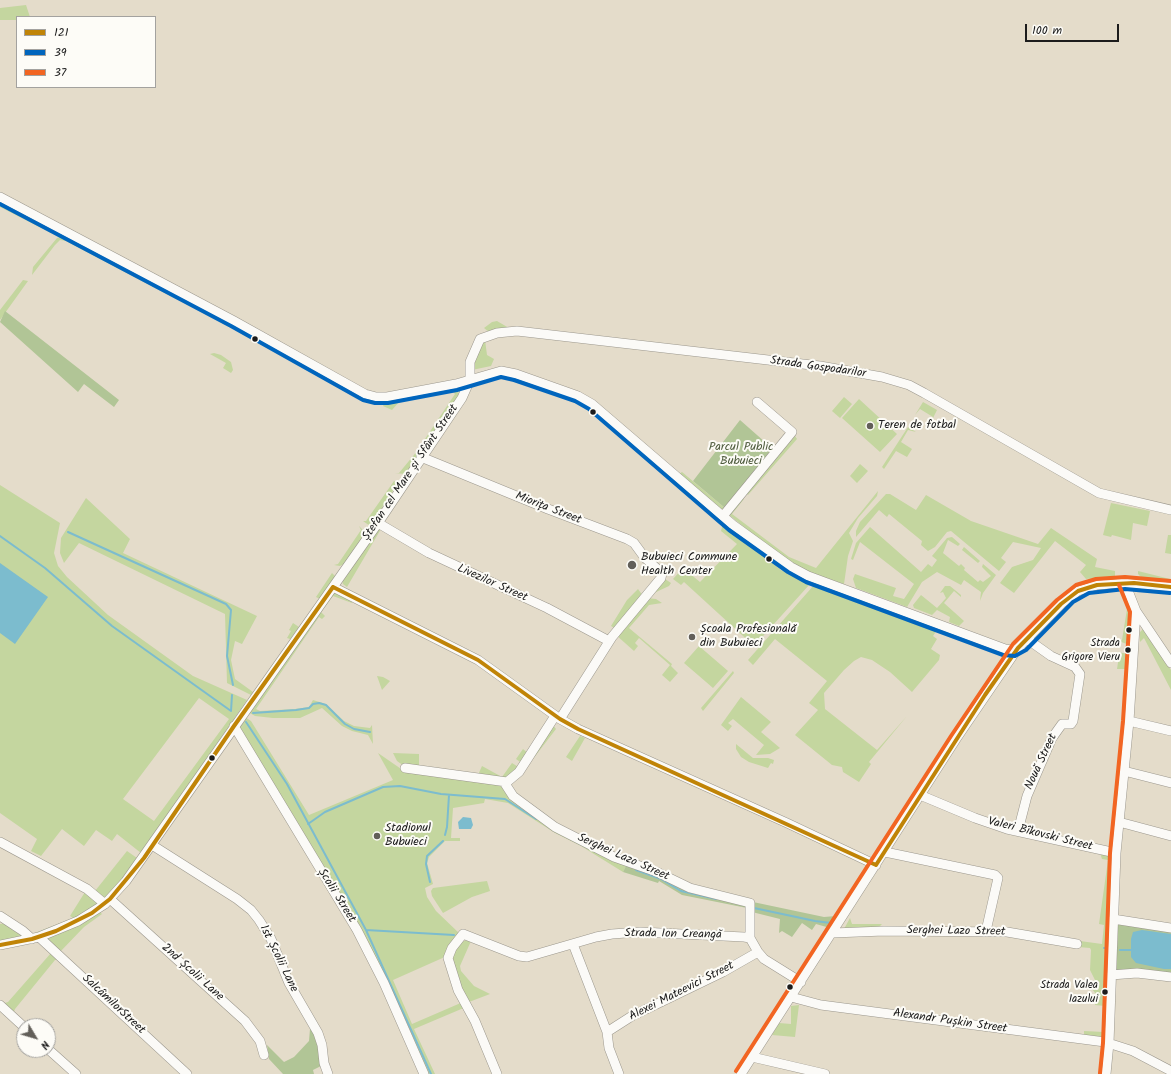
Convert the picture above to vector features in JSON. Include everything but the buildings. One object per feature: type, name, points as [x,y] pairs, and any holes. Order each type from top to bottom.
[{"type":"street","points":[[0,198],[234,321],[365,394],[376,397],[387,397],[470,380],[493,373],[508,372],[586,400],[723,516],[772,555],[796,570],[1005,648],[1011,650],[1018,648]]},
{"type":"street","name":"Strada Gospodarilor","points":[[470,380],[470,362],[480,339],[497,333],[517,331],[820,366],[882,377],[909,385],[924,393],[1099,494],[1171,510]]},
{"type":"street","name":"Ștefan cel Mare și Sfânt Street","points":[[0,945],[36,938],[78,921],[108,902],[152,845],[234,726],[378,523],[462,398],[470,380]]},
{"type":"street","points":[[723,516],[792,432],[757,402]]},
{"type":"street","name":"Miorița Street","points":[[421,457],[634,543],[645,558],[663,575],[611,639]]},
{"type":"street","name":"Livezilor Street","points":[[378,523],[429,554],[611,639]]},
{"type":"street","points":[[741,1074],[985,695],[1018,648],[1061,604],[1078,591],[1097,585],[1125,583],[1171,587]]},
{"type":"street","points":[[1125,583],[1129,598],[1136,612],[1171,663]]},
{"type":"street","points":[[333,587],[478,660],[558,717],[590,735],[787,823],[876,865]]},
{"type":"street","points":[[1106,1074],[1109,1043],[1116,853],[1129,721],[1136,612]]},
{"type":"street","points":[[405,768],[438,771],[504,782],[511,779],[519,772],[611,639]]},
{"type":"street","name":"Nouă Street","points":[[1018,831],[1027,796],[1052,738],[1062,724],[1071,724],[1073,721],[1080,674],[1075,667],[1051,656],[1027,640]]},
{"type":"street","points":[[1129,721],[1171,731]]},
{"type":"street","name":"Școlii Street","points":[[234,726],[357,930],[384,983],[424,1074]]},
{"type":"street","points":[[1124,771],[1171,783]]},
{"type":"street","name":"Serghei Lazo Street","points":[[504,782],[513,796],[555,826],[614,856],[657,872],[690,888],[750,903],[750,938]]},
{"type":"street","name":"Valeri Bîkovski Street","points":[[920,796],[975,818],[1018,831],[1116,853]]},
{"type":"street","points":[[1119,822],[1171,836]]},
{"type":"street","name":"2nd Școlii Lane","points":[[0,842],[108,902],[248,1024],[260,1041],[264,1055]]},
{"type":"street","name":"1st Școlii Lane","points":[[152,845],[237,898],[251,910],[259,920],[271,939],[289,983],[318,1033],[328,1074]]},
{"type":"street","points":[[885,852],[995,875],[998,878],[986,931]]},
{"type":"street","name":"SalcâmilorStreet","points":[[0,916],[36,938],[187,1074]]},
{"type":"street","points":[[1113,920],[1171,928]]},
{"type":"street","name":"Serghei Lazo Street","points":[[833,933],[884,931],[986,931],[1036,936],[1077,944]]},
{"type":"street","name":"Strada Ion Creangă","points":[[497,1074],[475,1021],[458,990],[448,958],[452,948],[463,934],[519,956],[527,957],[596,937],[640,932],[750,938]]},
{"type":"street","points":[[750,938],[758,952],[770,963],[801,982]]},
{"type":"street","points":[[573,944],[607,1032],[608,1048],[619,1074]]},
{"type":"street","name":"Alexei Mateevici Street","points":[[607,1032],[632,1016],[723,972],[758,952]]},
{"type":"street","points":[[1111,975],[1137,973],[1171,977]]},
{"type":"street","name":"Alexandr Pușkin Street","points":[[791,997],[821,1005],[1109,1043],[1133,1052],[1171,1071]]},
{"type":"street","points":[[0,1005],[16,1020]]},
{"type":"street","points":[[56,1056],[76,1074]]},
{"type":"street","points":[[752,1057],[825,1074]]},
{"type":"green space","points":[[26,5],[30,16],[16,16],[16,20],[0,20],[0,8]]},
{"type":"green space","points":[[0,202],[54,230],[51,233],[0,207]]},
{"type":"green space","points":[[64,236],[178,297],[178,300],[66,241],[60,240],[55,245],[32,275],[33,267],[57,238]]},
{"type":"green space","points":[[23,280],[28,281],[0,320],[0,310]]},
{"type":"green space","points":[[5,311],[119,400],[114,407],[84,384],[78,392],[0,322]]},
{"type":"green space","points":[[497,321],[509,328],[489,332],[484,328],[492,322]]},
{"type":"green space","points":[[485,340],[487,355],[494,359],[491,366],[472,370],[476,350]]},
{"type":"green space","points":[[214,353],[221,355],[231,362],[233,370],[231,373],[223,368],[226,363],[210,354]]},
{"type":"green space","points":[[452,387],[458,389],[459,397],[424,446],[421,445],[455,394],[453,392],[449,389],[399,402],[392,410],[383,406],[385,402]]},
{"type":"green space","points":[[844,397],[852,404],[840,418],[832,411]]},
{"type":"green space","name":"Teren de fotbal","points":[[859,399],[897,434],[880,452],[842,418]]},
{"type":"green space","points":[[923,402],[937,410],[930,424],[933,417],[920,409],[915,415]]},
{"type":"green space","name":"Parcul Public Bubuieci","points":[[740,420],[774,450],[725,508],[693,481]]},
{"type":"green space","points":[[908,427],[916,432],[908,430],[901,442],[912,449],[907,457],[896,451],[884,469],[882,467]]},
{"type":"green space","points":[[795,436],[797,439],[748,495],[746,493]]},
{"type":"green space","points":[[418,450],[419,453],[415,461],[405,474],[395,473],[399,473]]},
{"type":"green space","points":[[860,464],[868,471],[857,483],[850,476]]},
{"type":"green space","points":[[682,472],[725,508],[723,512],[679,474]]},
{"type":"green space","points":[[394,481],[398,483],[370,526],[363,521],[366,521]]},
{"type":"green space","points":[[0,485],[60,523],[54,553],[58,566],[67,577],[108,615],[193,676],[247,700],[141,853],[117,834],[112,841],[96,830],[84,846],[62,829],[41,856],[31,851],[37,839],[0,813]],"holes":[[[199,698],[229,719],[154,821],[123,799]]]},
{"type":"green space","points":[[878,491],[877,496],[858,518],[849,533],[853,541],[848,556],[844,584],[813,574],[782,558],[728,514],[740,498],[744,499],[732,514],[789,557],[816,568]]},
{"type":"green space","points":[[886,494],[890,494],[916,510],[926,495],[971,521],[1038,544],[1051,528],[1097,559],[1095,567],[1115,571],[1115,576],[1086,579],[1080,572],[1086,565],[1055,541],[1014,593],[1000,583],[1012,567],[1033,560],[1041,548],[1013,542],[1001,558],[1006,562],[999,571],[951,531],[947,532],[935,547],[928,551],[921,545],[922,541],[889,514],[887,517],[879,510],[856,537],[856,531],[860,522]]},
{"type":"green space","points":[[86,498],[130,539],[123,553],[257,616],[242,644],[235,641],[231,660],[235,679],[253,692],[251,695],[227,683],[225,614],[79,543],[64,563],[60,553],[61,538]]},
{"type":"green space","points":[[1111,503],[1150,511],[1147,526],[1133,523],[1131,540],[1112,535],[1111,537],[1103,535]]},
{"type":"green space","points":[[723,523],[781,570],[810,584],[754,646],[684,582],[681,585],[673,579],[683,568],[700,582],[737,544],[721,531]]},
{"type":"green space","points":[[359,526],[366,533],[344,564],[340,566],[334,565],[338,564],[361,530]]},
{"type":"green space","points":[[377,526],[381,529],[347,587],[343,584],[342,579]]},
{"type":"green space","points":[[870,527],[921,572],[928,564],[932,567],[937,560],[932,556],[947,538],[952,537],[960,544],[958,546],[948,540],[943,553],[959,566],[961,564],[965,568],[964,570],[978,582],[980,580],[983,582],[991,576],[982,567],[983,564],[996,575],[983,593],[980,601],[981,592],[964,580],[961,585],[937,572],[922,582],[907,607],[856,588],[853,579],[855,574],[896,588],[893,596],[904,599],[914,584],[860,542],[853,560],[851,559],[856,543]]},
{"type":"green space","points":[[1168,535],[1171,535],[1171,554],[1165,553]]},
{"type":"green space","points":[[964,547],[980,561],[978,563],[962,550]]},
{"type":"green space","points":[[1138,571],[1170,579],[1170,581],[1141,577],[1138,574]]},
{"type":"green space","points":[[332,573],[336,577],[320,599],[316,597]]},
{"type":"green space","points":[[665,579],[671,583],[669,586],[654,593]]},
{"type":"green space","points":[[814,585],[818,585],[937,630],[933,636],[937,639],[931,649],[940,655],[939,660],[912,692],[890,672],[872,660],[861,657],[844,670],[824,693],[825,709],[877,750],[907,716],[869,762],[871,764],[859,782],[843,772],[842,767],[832,765],[795,735],[818,710],[809,703],[827,681],[775,639],[753,665],[748,660]]},
{"type":"green space","points":[[945,586],[950,586],[961,595],[961,597],[954,591],[944,603],[964,621],[959,626],[949,622],[950,617],[937,610],[932,615],[914,608],[913,605],[921,595],[937,608],[946,598],[943,592],[940,593]]},
{"type":"green space","points":[[638,589],[643,596],[616,629],[611,626],[627,600]]},
{"type":"green space","points":[[337,592],[352,600],[352,603],[333,596],[321,612],[325,616],[322,619],[319,617],[256,709],[260,711],[309,707],[313,700],[326,704],[344,721],[354,726],[370,728],[372,725],[373,744],[368,735],[352,731],[342,726],[322,708],[300,718],[255,716],[248,712],[332,593]]},
{"type":"green space","points":[[646,598],[656,599],[662,603],[649,605],[629,628],[672,664],[671,666],[678,673],[670,682],[662,675],[670,665],[639,638],[635,643],[638,646],[634,651],[616,635]]},
{"type":"green space","points":[[1127,609],[1130,615],[1131,644],[1129,645],[1119,641],[1122,640]]},
{"type":"green space","points":[[293,623],[299,627],[290,639],[287,638]]},
{"type":"green space","points":[[1143,629],[1171,670],[1171,690],[1144,638],[1140,642],[1140,632]]},
{"type":"green space","points":[[699,646],[728,671],[713,688],[684,663]]},
{"type":"green space","points":[[1117,652],[1129,654],[1129,669],[1117,669],[1119,656],[1116,655]]},
{"type":"green space","points":[[733,671],[734,673],[703,711],[701,708]]},
{"type":"green space","points":[[377,676],[383,677],[390,681],[382,690]]},
{"type":"green space","points":[[741,697],[771,722],[761,732],[780,748],[770,754],[756,755],[764,745],[733,719],[728,723],[732,726],[728,731],[721,725]]},
{"type":"green space","points":[[245,717],[251,721],[309,815],[393,780],[378,753],[407,773],[435,773],[499,784],[510,798],[627,864],[623,872],[581,846],[555,833],[508,803],[485,799],[484,803],[453,808],[451,838],[460,838],[460,841],[445,841],[429,857],[427,863],[433,884],[425,888],[427,897],[436,911],[460,934],[447,956],[393,980],[412,1024],[463,1002],[466,1007],[414,1029],[435,1074],[427,1074],[409,1033],[238,726]]},
{"type":"green space","points":[[552,724],[556,729],[533,759],[532,757]]},
{"type":"green space","points":[[580,736],[585,738],[572,761],[566,757]]},
{"type":"green space","points":[[736,744],[753,758],[768,758],[774,760],[773,764],[771,763],[768,768],[749,762],[741,757],[736,749]]},
{"type":"green space","points":[[523,749],[529,754],[523,764],[516,759]]},
{"type":"green space","points":[[393,753],[419,754],[419,766],[404,766],[397,761]]},
{"type":"green space","points":[[512,763],[520,768],[507,780],[478,775],[482,766],[502,777]]},
{"type":"green space","points":[[127,851],[137,858],[121,882],[105,899],[95,891]]},
{"type":"green space","points":[[1100,853],[1111,856],[1105,1006],[1095,1005],[1096,994],[1091,988],[1091,983],[1095,980],[1090,970],[1091,950],[1090,948],[1078,947],[1080,941],[1102,944],[1104,925],[1099,924],[1108,860],[1102,859]]},
{"type":"green space","points":[[627,864],[747,903],[747,908],[682,895],[659,881],[658,883],[623,872]]},
{"type":"green space","points":[[487,881],[490,891],[472,897],[443,913],[432,896],[431,891],[433,888]]},
{"type":"green space","points":[[85,892],[100,905],[71,921],[35,936],[32,934],[73,918],[70,916]]},
{"type":"green space","points":[[753,902],[824,917],[836,916],[843,907],[830,928],[816,924],[812,930],[802,923],[792,937],[782,931],[779,933],[780,919],[752,912]]},
{"type":"green space","points":[[100,912],[102,914],[84,927],[59,953],[45,939],[73,927]]},
{"type":"green space","points":[[850,918],[852,924],[882,924],[879,927],[844,929]]},
{"type":"green space","points":[[7,923],[26,938],[0,943],[0,924]]},
{"type":"green space","points":[[1118,923],[1171,930],[1171,974],[1116,973]]},
{"type":"green space","points":[[467,940],[471,941],[460,966],[461,971],[474,986],[490,994],[469,1002],[457,980],[451,953],[459,943]]},
{"type":"green space","points":[[51,953],[58,960],[55,960],[15,1009],[13,1014],[2,1004],[8,1002]]},
{"type":"green space","points":[[799,1005],[795,1037],[772,1035],[779,1023],[791,1024],[791,1006]]},
{"type":"green space","points":[[310,1029],[316,1035],[323,1065],[313,1070],[314,1074],[283,1074],[269,1059],[267,1045],[284,1062],[294,1057],[309,1041]]},
{"type":"green space","points":[[1084,1031],[1104,1032],[1104,1037],[1084,1037]]},
{"type":"water","points":[[0,563],[48,597],[15,644],[0,633]]},
{"type":"water","points":[[463,817],[471,818],[473,825],[471,829],[459,829],[458,822]]},
{"type":"water","points":[[1142,930],[1171,934],[1171,969],[1136,963],[1131,957],[1131,939],[1133,932]]},
{"type":"waterway","points":[[68,532],[226,604],[231,610],[227,656],[233,685]]},
{"type":"waterway","points":[[0,536],[45,568],[112,626],[231,711]]},
{"type":"waterway","points":[[231,711],[232,695]]},
{"type":"waterway","points":[[253,713],[296,710],[309,708],[313,704],[319,703],[326,705],[345,724],[354,729],[370,732]]},
{"type":"waterway","points":[[246,722],[287,784],[366,930],[431,1074]]},
{"type":"waterway","points":[[308,824],[325,812],[383,787],[400,786],[441,794],[505,799],[536,819]]},
{"type":"waterway","points":[[445,835],[449,795]]},
{"type":"waterway","points":[[430,882],[426,864],[427,856],[443,841]]},
{"type":"waterway","points":[[636,870],[661,879],[681,891],[716,899]]},
{"type":"waterway","points":[[754,908],[831,923]]},
{"type":"waterway","points":[[366,930],[454,935]]},
{"type":"waterway","points":[[1120,950],[1133,950]]},
{"type":"transit line","name":"39","points":[[0,204],[231,326],[363,400],[375,403],[388,403],[457,390],[501,377],[575,401],[589,409],[729,530],[788,572],[806,582],[1003,655],[1015,656],[1026,650],[1073,602],[1089,593],[1125,589],[1170,593]]},
{"type":"transit line","name":"37","points":[[736,1071],[951,736],[1013,644],[1057,600],[1076,585],[1096,579],[1125,577],[1171,581]]},
{"type":"transit line","name":"121","points":[[876,865],[985,695],[1018,648],[1061,604],[1078,591],[1097,585],[1134,583],[1171,587]]},
{"type":"transit line","name":"37","points":[[1100,1073],[1103,1043],[1110,853],[1123,721],[1130,612],[1119,585]]},
{"type":"transit line","name":"121","points":[[333,587],[478,660],[560,719],[578,729],[876,865]]},
{"type":"transit line","name":"121","points":[[0,945],[32,939],[56,931],[92,913],[110,899],[144,858],[234,726],[333,587]]},
{"type":"place","name":"Teren de fotbal","points":[[870,426]]},
{"type":"place","name":"Bubuieci Commune Health Center","points":[[632,565]]},
{"type":"place","name":"Școala Profesională din Bubuieci","points":[[692,637]]},
{"type":"place","name":"Strada Grigore Vieru","points":[[1128,650]]},
{"type":"place","name":"Stadionul Bubuieci","points":[[377,836]]},
{"type":"place","name":"Strada Valea Iazului","points":[[1105,992]]}]
